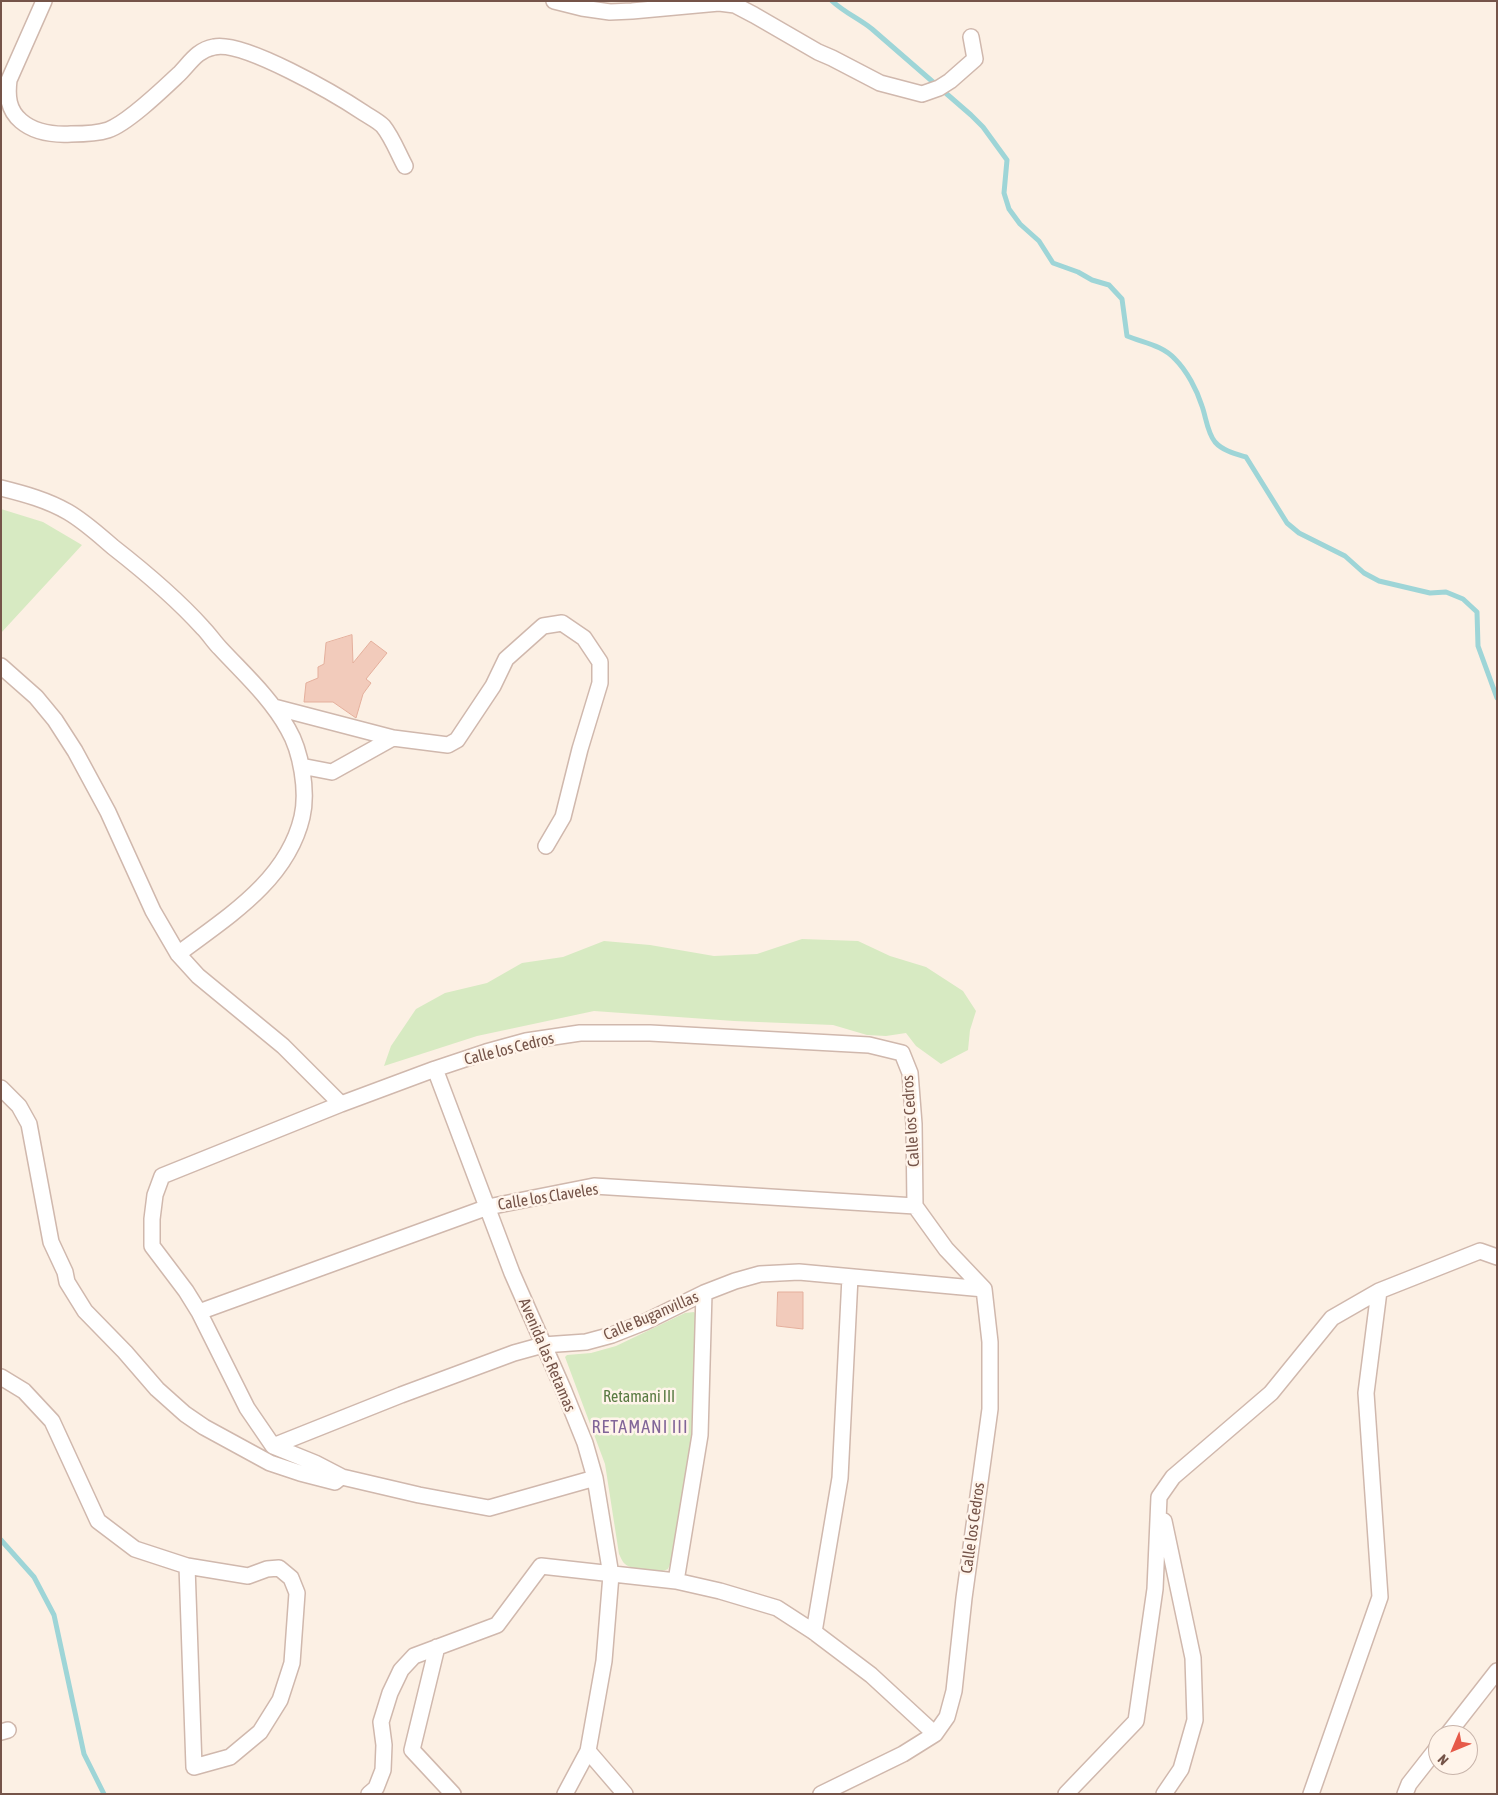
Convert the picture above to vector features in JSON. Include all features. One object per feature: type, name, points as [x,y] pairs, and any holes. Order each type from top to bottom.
[{"type":"street","points":[[44,1],[9,80],[9,104],[16,117],[26,126],[37,131],[57,135],[90,134],[121,124],[179,73],[189,61],[213,46],[225,46],[260,57],[310,81],[382,125],[405,166]]},
{"type":"street","points":[[554,1],[610,12],[632,12],[719,3],[735,5],[818,52],[880,83],[922,94],[940,88],[975,59],[971,37]]},
{"type":"street","points":[[1,488],[40,498],[68,512],[138,566],[204,628],[215,644],[243,671],[274,707],[289,730],[296,746],[301,766],[304,801],[302,817],[286,855],[259,890],[241,907],[178,954]]},
{"type":"street","points":[[274,707],[393,738],[448,745],[457,740],[494,686],[506,659],[544,626],[562,623],[584,638],[600,662],[600,683],[580,749],[563,817],[546,846]]},
{"type":"street","points":[[1,666],[36,697],[55,720],[75,751],[108,812],[153,911],[178,954],[198,976],[284,1046],[341,1104]]},
{"type":"street","points":[[301,766],[332,772],[393,738]]},
{"type":"street","name":"Calle los Cedros","points":[[199,1312],[186,1291],[152,1246],[152,1220],[155,1195],[162,1176],[341,1104],[435,1069],[486,1052],[526,1042],[580,1033],[650,1033],[869,1045],[902,1053],[910,1073],[914,1124],[915,1206]]},
{"type":"street","name":"Avenida las Retamas","points":[[435,1069],[512,1273],[585,1444],[595,1478],[611,1575],[604,1661],[588,1751],[565,1794]]},
{"type":"street","points":[[1,1088],[19,1106],[29,1124],[51,1242],[65,1272],[67,1282],[85,1311],[125,1352],[157,1389],[185,1414],[204,1427],[270,1463],[335,1482],[342,1477]]},
{"type":"street","name":"Calle los Claveles","points":[[199,1312],[488,1207],[594,1186],[915,1206]]},
{"type":"street","points":[[915,1206],[946,1249],[984,1288]]},
{"type":"street","points":[[1066,1794],[1136,1721],[1156,1590],[1159,1497],[1172,1477],[1271,1393],[1332,1318],[1379,1291],[1480,1251],[1497,1257]]},
{"type":"street","name":"Calle Buganvillas","points":[[273,1446],[514,1353],[543,1345],[586,1342],[612,1335],[645,1322],[704,1293],[760,1274],[799,1272],[984,1288]]},
{"type":"street","points":[[814,1632],[840,1478],[850,1277]]},
{"type":"street","name":"Calle los Cedros","points":[[821,1794],[903,1754],[935,1734],[947,1717],[954,1691],[964,1598],[990,1409],[990,1342],[984,1288]]},
{"type":"street","points":[[1311,1794],[1380,1597],[1366,1393],[1379,1291]]},
{"type":"street","points":[[676,1581],[700,1435],[704,1293]]},
{"type":"street","points":[[199,1312],[247,1408],[273,1446],[315,1463],[342,1477],[419,1495],[489,1508],[595,1478]]},
{"type":"street","points":[[1,1377],[24,1391],[52,1422],[98,1521],[135,1549],[187,1566],[248,1576],[267,1569],[279,1568],[291,1578],[297,1593],[292,1663],[280,1700],[260,1732],[230,1757],[194,1767],[187,1566]]},
{"type":"street","points":[[1159,1497],[1192,1658],[1194,1720],[1181,1769],[1164,1794]]},
{"type":"street","points":[[370,1793],[376,1788],[383,1770],[384,1745],[381,1722],[390,1693],[401,1670],[414,1656],[497,1624],[541,1566],[676,1581],[720,1591],[777,1608],[814,1632],[871,1676],[935,1734]]},
{"type":"street","points":[[437,1647],[412,1750],[453,1794]]},
{"type":"street","points":[[1455,1725],[1497,1671]]},
{"type":"street","points":[[588,1751],[625,1794]]},
{"type":"street","points":[[1405,1794],[1409,1784],[1428,1760]]},
{"type":"green space","points":[[1,509],[43,522],[82,545],[1,633]]},
{"type":"green space","points":[[802,939],[858,941],[890,956],[926,967],[963,991],[976,1011],[970,1030],[968,1050],[941,1064],[916,1046],[906,1033],[886,1036],[867,1035],[833,1025],[734,1021],[594,1011],[477,1036],[384,1066],[391,1046],[416,1009],[445,993],[487,983],[522,963],[563,957],[604,941],[650,945],[714,956],[757,954]]},
{"type":"green space","name":"Retamani III","points":[[694,1312],[697,1315],[693,1436],[671,1562],[668,1569],[664,1571],[654,1572],[632,1568],[622,1561],[619,1554],[605,1464],[565,1357],[567,1355],[591,1353],[616,1346],[685,1313]]},
{"type":"building","points":[[352,635],[353,663],[371,641],[387,653],[366,679],[371,683],[363,694],[356,718],[333,702],[304,702],[306,683],[318,678],[318,667],[324,664],[326,643]]},
{"type":"building","points":[[778,1292],[803,1292],[803,1329],[777,1326]]},
{"type":"waterway","points":[[832,1],[872,29],[983,127],[1007,160],[1004,193],[1009,209],[1020,224],[1039,241],[1053,263],[1078,272],[1092,280],[1109,285],[1122,299],[1127,336],[1164,350],[1179,364],[1197,394],[1212,438],[1226,450],[1246,457],[1287,523],[1299,533],[1345,556],[1364,573],[1379,581],[1430,593],[1446,592],[1463,599],[1477,612],[1478,646],[1497,698]]},
{"type":"waterway","points":[[1,1540],[34,1577],[54,1615],[84,1754],[104,1794]]},
{"type":"district","name":"RETAMANI III","points":[[640,1427]]}]
